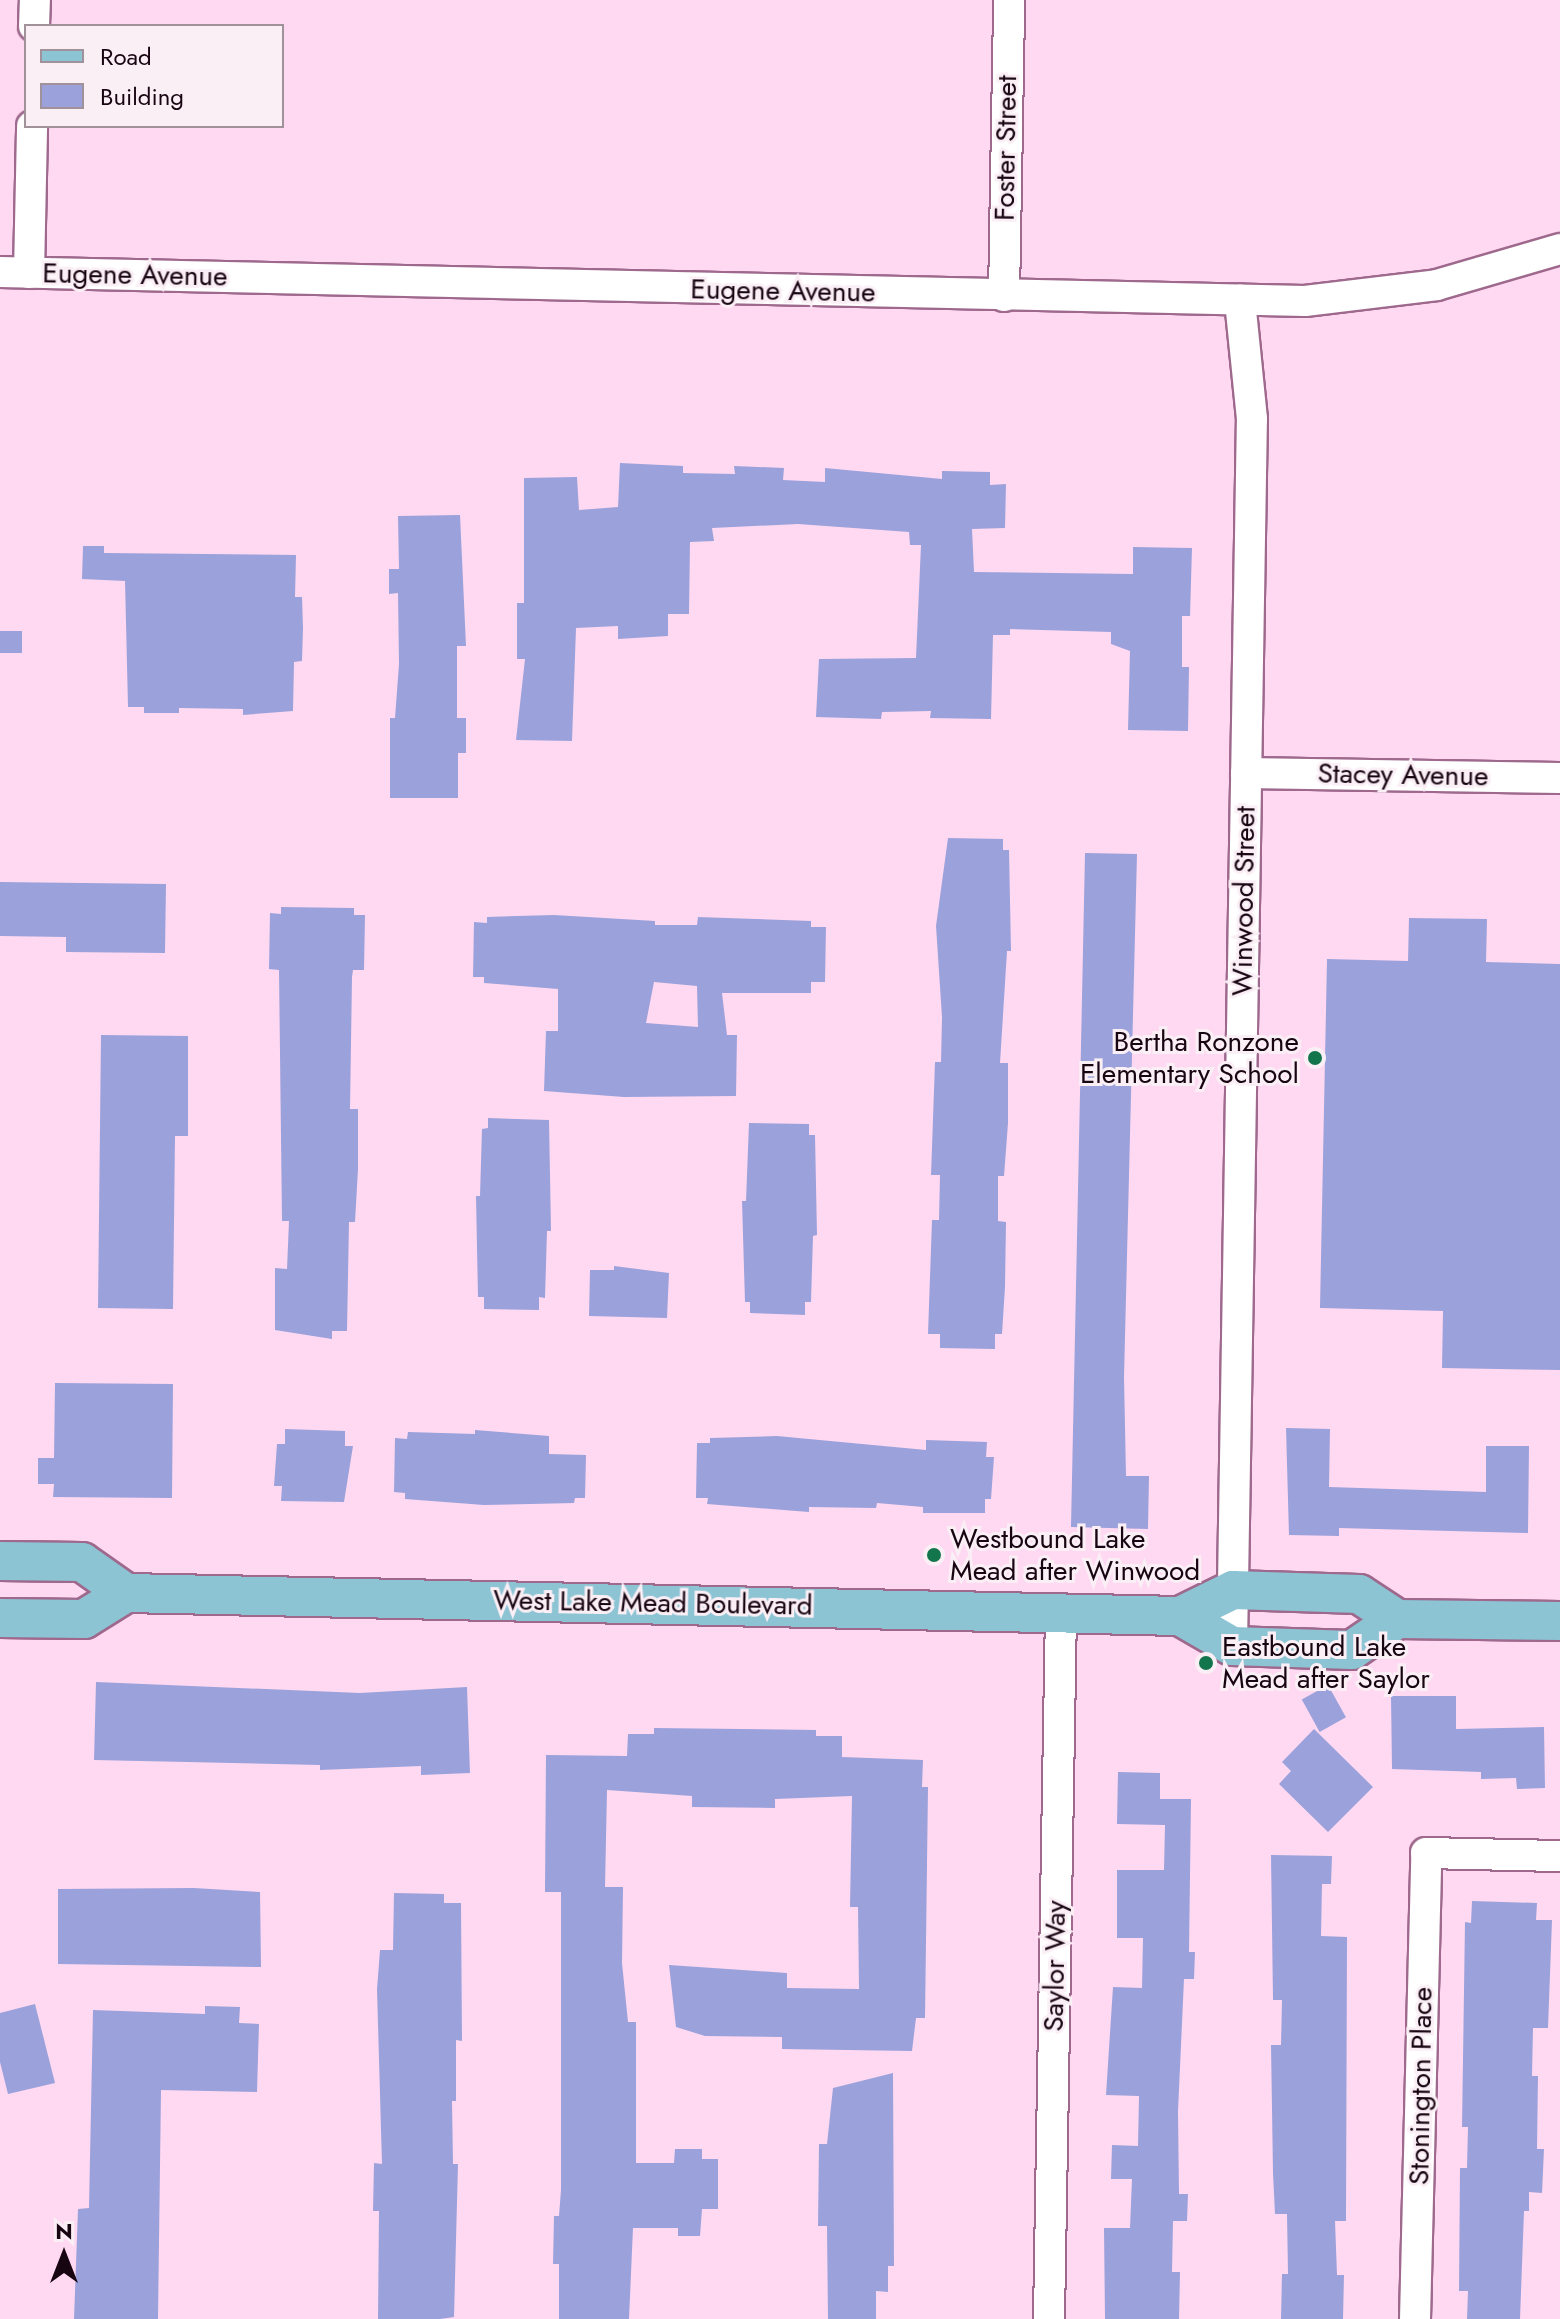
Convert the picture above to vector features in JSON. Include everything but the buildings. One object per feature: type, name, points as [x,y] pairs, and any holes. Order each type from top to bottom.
[{"type":"main road","points":[[0,1561],[82,1562],[126,1593],[84,1619],[0,1618]]},
{"type":"main road","name":"West Lake Mead Boulevard","points":[[126,1593],[1180,1616],[1233,1590],[1359,1594],[1397,1619],[1352,1650],[1232,1646],[1180,1616]]},
{"type":"main road","points":[[1397,1619],[1560,1621]]},
{"type":"street","points":[[34,24],[35,0]]},
{"type":"street","name":"Foster Street","points":[[1004,296],[1009,0]]},
{"type":"street","points":[[15,272],[32,128]]},
{"type":"street","name":"Eugene Avenue","points":[[15,272],[1305,301],[1437,285],[1560,249]]},
{"type":"street","name":"Winwood Street","points":[[1232,1646],[1252,419],[1240,300]]},
{"type":"street","name":"Stacey Avenue","points":[[1246,773],[1560,778]]},
{"type":"street","name":"Saylor Way","points":[[1049,2319],[1061,1613]]},
{"type":"street","name":"Stonington Place","points":[[1415,2319],[1426,1853],[1560,1856]]},
{"type":"place","name":"Bertha Ronzone Elementary School","points":[[1315,1058]]},
{"type":"place","name":"Westbound Lake Mead after Winwood","points":[[934,1555]]},
{"type":"place","name":"Eastbound Lake Mead after Saylor","points":[[1206,1663]]}]
